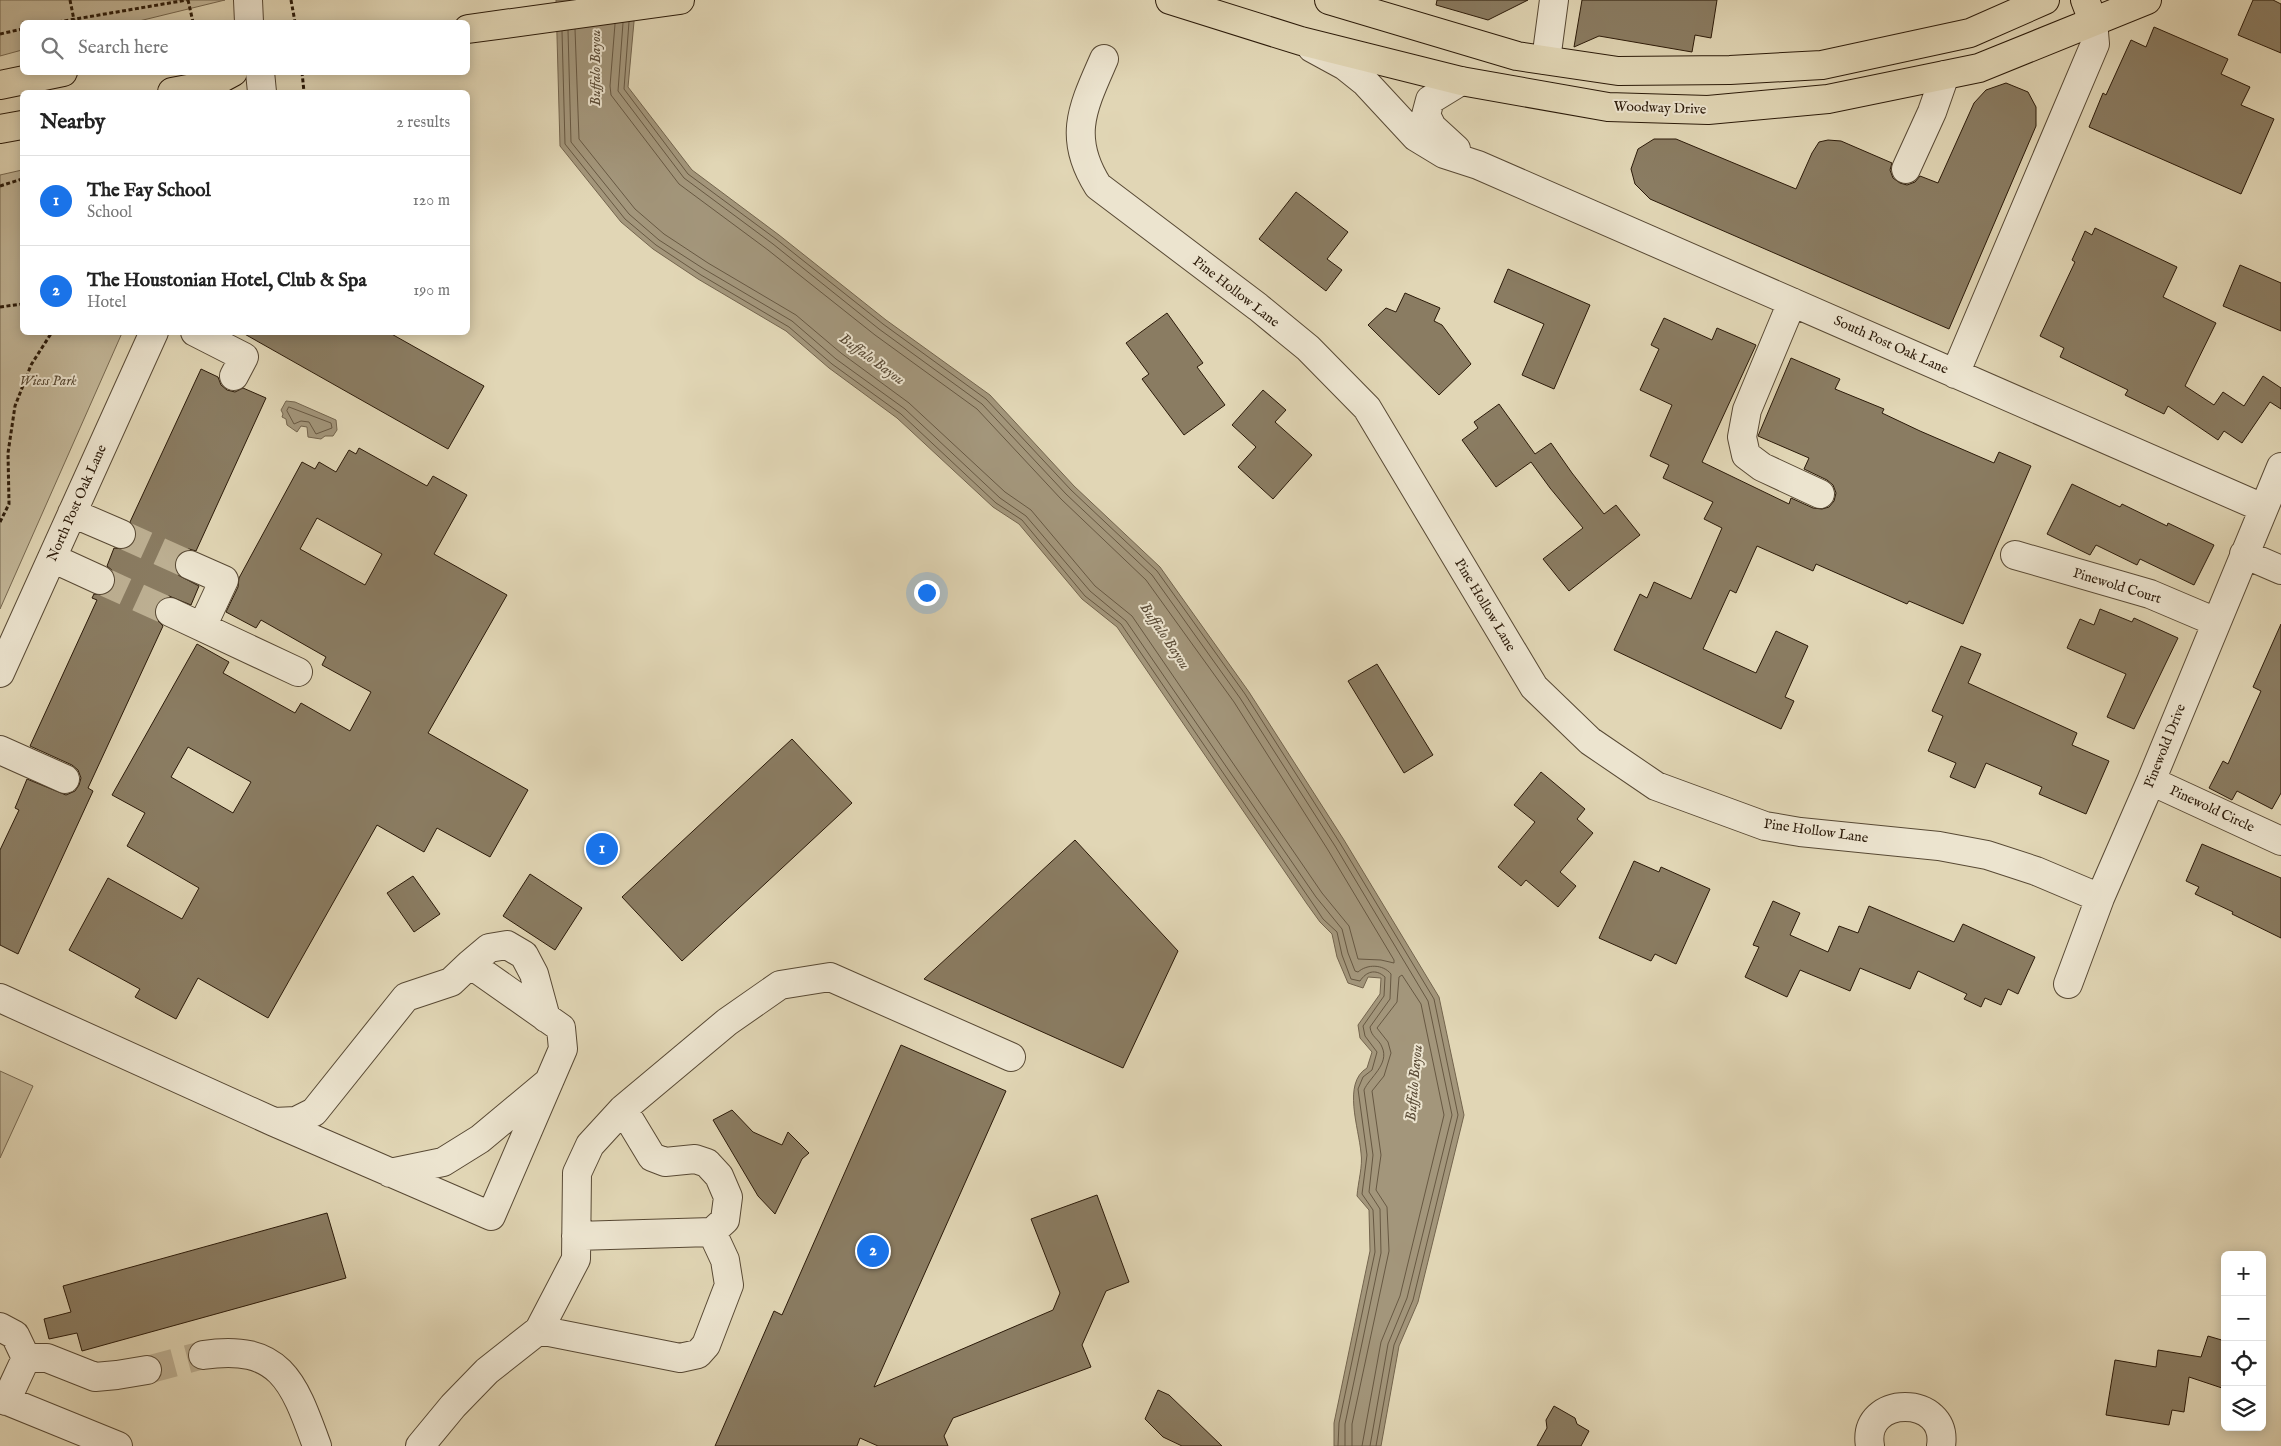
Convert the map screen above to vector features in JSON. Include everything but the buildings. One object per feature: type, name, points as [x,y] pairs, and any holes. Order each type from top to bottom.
[{"type":"main road","points":[[470,29],[680,0]]},
{"type":"main road","name":"Woodway Drive","points":[[1170,0],[1301,41],[1461,81],[1608,106],[1708,110],[1828,99],[1979,68],[2089,11],[2147,0]]},
{"type":"main road","points":[[1329,0],[1517,56],[1618,71],[1730,70],[1822,66],[1970,33],[2045,0]]},
{"type":"main road","points":[[1541,95],[1546,60]]},
{"type":"main road","points":[[1822,66],[1828,99]]},
{"type":"main road","points":[[0,70],[20,70]]},
{"type":"main road","points":[[0,85],[48,75]]},
{"type":"main road","points":[[181,90],[209,84],[227,75]]},
{"type":"main road","points":[[0,129],[20,124]]},
{"type":"street","points":[[248,0],[250,20]]},
{"type":"street","points":[[1546,60],[1554,0]]},
{"type":"street","points":[[1955,374],[2095,44],[2089,11]]},
{"type":"street","name":"South Post Oak Lane","points":[[1301,41],[1344,66],[1365,82],[1416,137],[1444,154],[1478,165],[2263,508]]},
{"type":"street","name":"Pine Hollow Lane","points":[[1104,59],[1086,101],[1080,129],[1082,151],[1088,170],[1098,186],[1258,307],[1308,348],[1367,408],[1534,687],[1590,742],[1656,786],[1765,826],[1800,832],[1939,846],[1987,855],[2036,871],[2100,898]]},
{"type":"street","points":[[260,75],[262,90]]},
{"type":"street","points":[[1906,169],[1932,112],[1945,75]]},
{"type":"street","name":"South Post Oak Lane","points":[[1461,81],[1430,100],[1426,115],[1432,127],[1448,143],[1478,165]]},
{"type":"street","points":[[1792,302],[1747,410],[1742,437],[1746,455],[1762,467],[1820,494]]},
{"type":"street","name":"North Post Oak Lane","points":[[0,673],[153,335]]},
{"type":"street","points":[[201,335],[244,357],[234,376]]},
{"type":"street","points":[[2263,508],[2281,467]]},
{"type":"street","name":"Pinewold Drive","points":[[2068,984],[2100,898],[2151,781],[2263,508]]},
{"type":"street","points":[[72,513],[121,534]]},
{"type":"street","points":[[2244,554],[2281,570]]},
{"type":"street","name":"Pinewold Court","points":[[2015,555],[2150,594],[2216,622]]},
{"type":"street","points":[[52,558],[100,580]]},
{"type":"street","points":[[190,565],[224,580],[202,627]]},
{"type":"street","points":[[170,612],[298,672]]},
{"type":"street","points":[[0,750],[65,779]]},
{"type":"street","name":"Pinewold Circle","points":[[2151,781],[2278,833]]},
{"type":"street","points":[[274,1122],[296,1121],[314,1112],[406,997],[451,982],[489,948],[507,945],[524,955],[534,974],[546,1018]]},
{"type":"street","points":[[0,998],[274,1122],[491,1216],[563,1049],[561,1028],[470,964]]},
{"type":"street","points":[[420,1446],[453,1406],[487,1371],[539,1330],[576,1259],[577,1173],[590,1145],[623,1110],[727,1022],[780,985],[830,977],[1011,1057]]},
{"type":"street","points":[[390,1173],[443,1162],[480,1139],[548,1082]]},
{"type":"street","points":[[576,1236],[712,1232],[724,1220],[728,1197],[719,1176],[707,1163],[695,1159],[665,1162],[652,1157],[623,1110]]},
{"type":"street","points":[[539,1330],[680,1358],[698,1354],[706,1345],[730,1285],[725,1260],[712,1232]]},
{"type":"street","points":[[0,1327],[15,1336],[26,1358]]},
{"type":"street","points":[[203,1355],[219,1352],[246,1353],[270,1363],[288,1379],[305,1414],[317,1446]]},
{"type":"street","points":[[26,1358],[46,1358],[95,1377],[147,1370]]},
{"type":"street","points":[[26,1358],[3,1400],[68,1436],[118,1446]]},
{"type":"street","points":[[1870,1446],[1871,1429],[1878,1418],[1893,1408],[1911,1406],[1923,1410],[1933,1418],[1939,1429],[1941,1446]]},
{"type":"path","points":[[70,0],[74,20],[187,0],[192,20]]},
{"type":"path","points":[[291,0],[295,20]]},
{"type":"path","points":[[0,34],[20,29]]},
{"type":"path","points":[[302,75],[304,90]]},
{"type":"path","points":[[0,186],[20,180]]},
{"type":"path","points":[[0,307],[20,304]]},
{"type":"path","points":[[0,522],[8,504],[8,453],[15,406],[31,365],[50,335]]},
{"type":"green space","points":[[0,0],[225,0],[143,20],[20,20],[20,51],[0,56]]},
{"type":"green space","name":"Wiess Park","points":[[20,170],[20,335],[121,335],[0,609],[0,175]]},
{"type":"green space","points":[[0,1071],[33,1086],[0,1158]]},
{"type":"water","name":"Buffalo Bayou","points":[[556,0],[636,0],[628,87],[692,170],[779,235],[886,320],[990,395],[1074,486],[1160,567],[1249,692],[1344,840],[1439,997],[1464,1115],[1418,1302],[1399,1346],[1381,1446],[1334,1446],[1334,1423],[1370,1251],[1369,1210],[1357,1196],[1361,1158],[1355,1119],[1354,1095],[1355,1084],[1359,1075],[1367,1068],[1372,1052],[1360,1038],[1358,1025],[1380,994],[1381,978],[1368,977],[1363,988],[1348,983],[1337,957],[1332,934],[1320,922],[1307,904],[1117,627],[1082,599],[1019,524],[993,507],[897,418],[829,368],[786,331],[698,279],[653,249],[621,222],[560,146]]},
{"type":"water","points":[[286,401],[295,402],[336,420],[337,430],[333,436],[325,436],[321,439],[308,437],[307,427],[301,426],[297,432],[287,425],[286,419],[282,417],[281,410]]},
{"type":"tunnel","points":[[121,534],[190,565]]},
{"type":"tunnel","points":[[100,580],[170,612]]},
{"type":"tunnel","points":[[147,1370],[203,1355]]},
{"type":"place","name":"The Fay School","points":[[602,849]]},
{"type":"place","name":"The Houstonian Hotel, Club & Spa","points":[[873,1251]]}]
